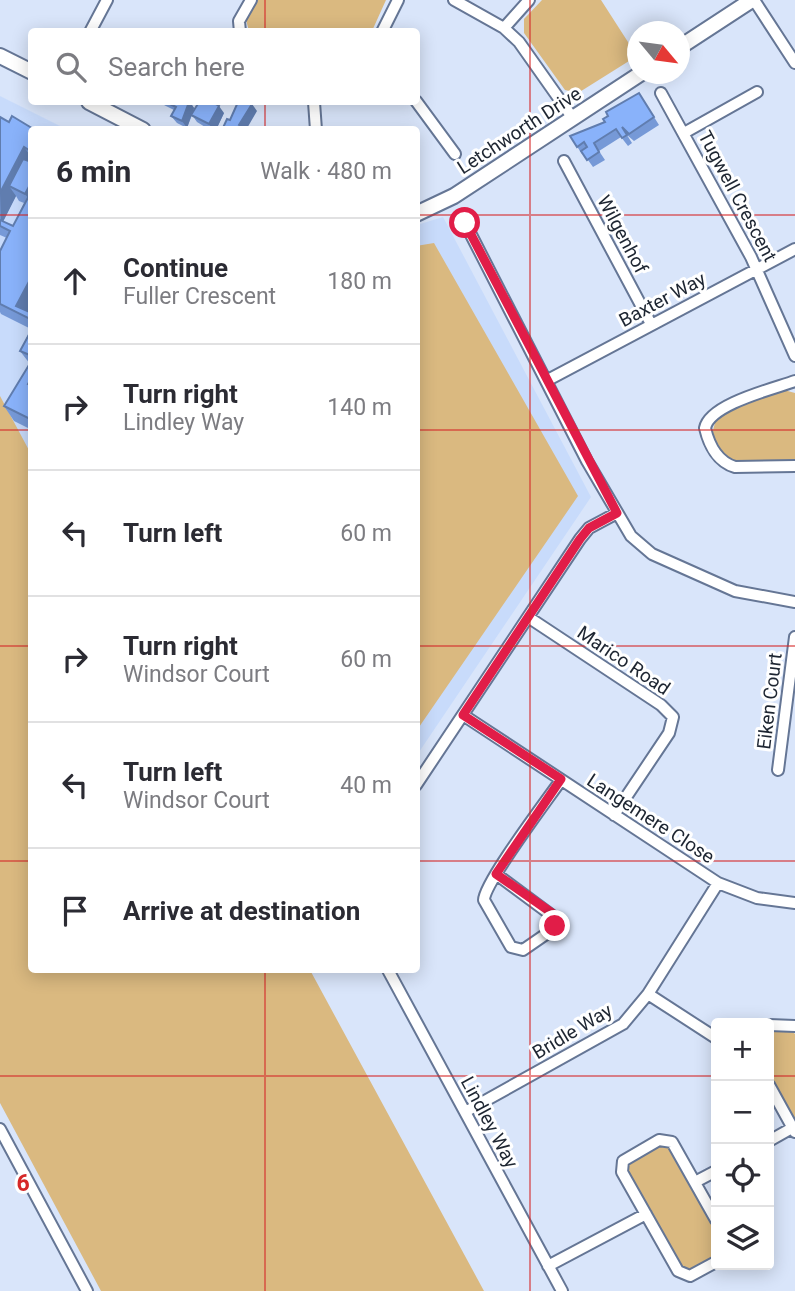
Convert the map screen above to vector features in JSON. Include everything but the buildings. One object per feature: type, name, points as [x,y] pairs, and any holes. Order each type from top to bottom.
[{"type":"street","points":[[92,28],[107,0]]},
{"type":"street","points":[[240,28],[239,21],[251,0]]},
{"type":"street","points":[[384,28],[398,0]]},
{"type":"street","points":[[454,0],[504,28],[528,51],[572,117]]},
{"type":"street","points":[[504,28],[529,0]]},
{"type":"street","points":[[690,41],[753,0],[795,63]]},
{"type":"street","points":[[1,59],[28,70]]},
{"type":"street","name":"Letchworth Drive","points":[[420,212],[454,196],[627,82]]},
{"type":"street","points":[[684,133],[757,92]]},
{"type":"street","name":"Tugwell Crescent","points":[[661,93],[756,268],[795,356]]},
{"type":"street","points":[[95,105],[135,126]]},
{"type":"street","points":[[314,105],[316,126]]},
{"type":"street","points":[[419,105],[455,154]]},
{"type":"street","name":"Wilgenhof","points":[[564,161],[651,324]]},
{"type":"street","points":[[465,223],[546,381],[631,536],[652,554],[735,591],[795,602]]},
{"type":"street","name":"Baxter Way","points":[[546,381],[795,249]]},
{"type":"street","points":[[795,381],[743,399],[710,416],[705,428],[720,460],[727,464],[735,467],[795,466]]},
{"type":"street","points":[[420,779],[580,539],[589,528],[617,513]]},
{"type":"street","name":"Marico Road","points":[[528,617],[661,705],[673,717],[669,733],[614,815]]},
{"type":"street","name":"Eiken Court","points":[[778,769],[795,637]]},
{"type":"street","name":"Langemere Close","points":[[463,715],[718,883],[757,898],[795,903]]},
{"type":"street","points":[[496,874],[554,916],[552,930],[523,950],[511,947],[484,900],[486,891],[496,874],[561,779]]},
{"type":"street","name":"Bridle Way","points":[[465,1112],[623,1024],[648,994],[718,883]]},
{"type":"street","name":"Lindley Way","points":[[390,973],[562,1291]]},
{"type":"street","points":[[648,994],[711,1035]]},
{"type":"street","points":[[774,1025],[795,1026]]},
{"type":"street","points":[[774,1094],[794,1130],[774,1139]]},
{"type":"street","points":[[0,1129],[87,1291]]},
{"type":"street","points":[[711,1211],[675,1145],[668,1140],[659,1140],[626,1158],[622,1172],[682,1275],[693,1275],[711,1265]]},
{"type":"street","points":[[695,1182],[711,1174]]},
{"type":"street","points":[[548,1266],[646,1214]]},
{"type":"shaded area","points":[[258,0],[386,0],[373,28],[248,28],[246,20]]},
{"type":"shaded area","points":[[542,0],[601,0],[627,40],[627,62],[578,93],[565,90],[524,33],[524,19]]},
{"type":"shaded area","points":[[0,96],[60,126],[28,126],[28,458],[0,404]]},
{"type":"shaded area","points":[[443,217],[591,497],[420,751],[420,224]]},
{"type":"shaded area","points":[[434,243],[578,496],[420,726],[420,245]]},
{"type":"shaded area","points":[[784,390],[795,393],[795,461],[733,462],[724,455],[712,434],[716,419],[745,403]]},
{"type":"shaded area","points":[[0,396],[28,448],[28,973],[312,973],[484,1291],[101,1291],[0,1103]]},
{"type":"shaded area","points":[[774,1029],[792,1031],[795,1034],[795,1119],[774,1085]]},
{"type":"shaded area","points":[[661,1145],[672,1149],[711,1221],[711,1260],[688,1271],[680,1266],[628,1171],[630,1162]]},
{"type":"route","points":[[465,223],[587,461],[617,513],[589,528],[580,539],[463,715],[561,779],[496,874],[552,913],[555,926]]}]
